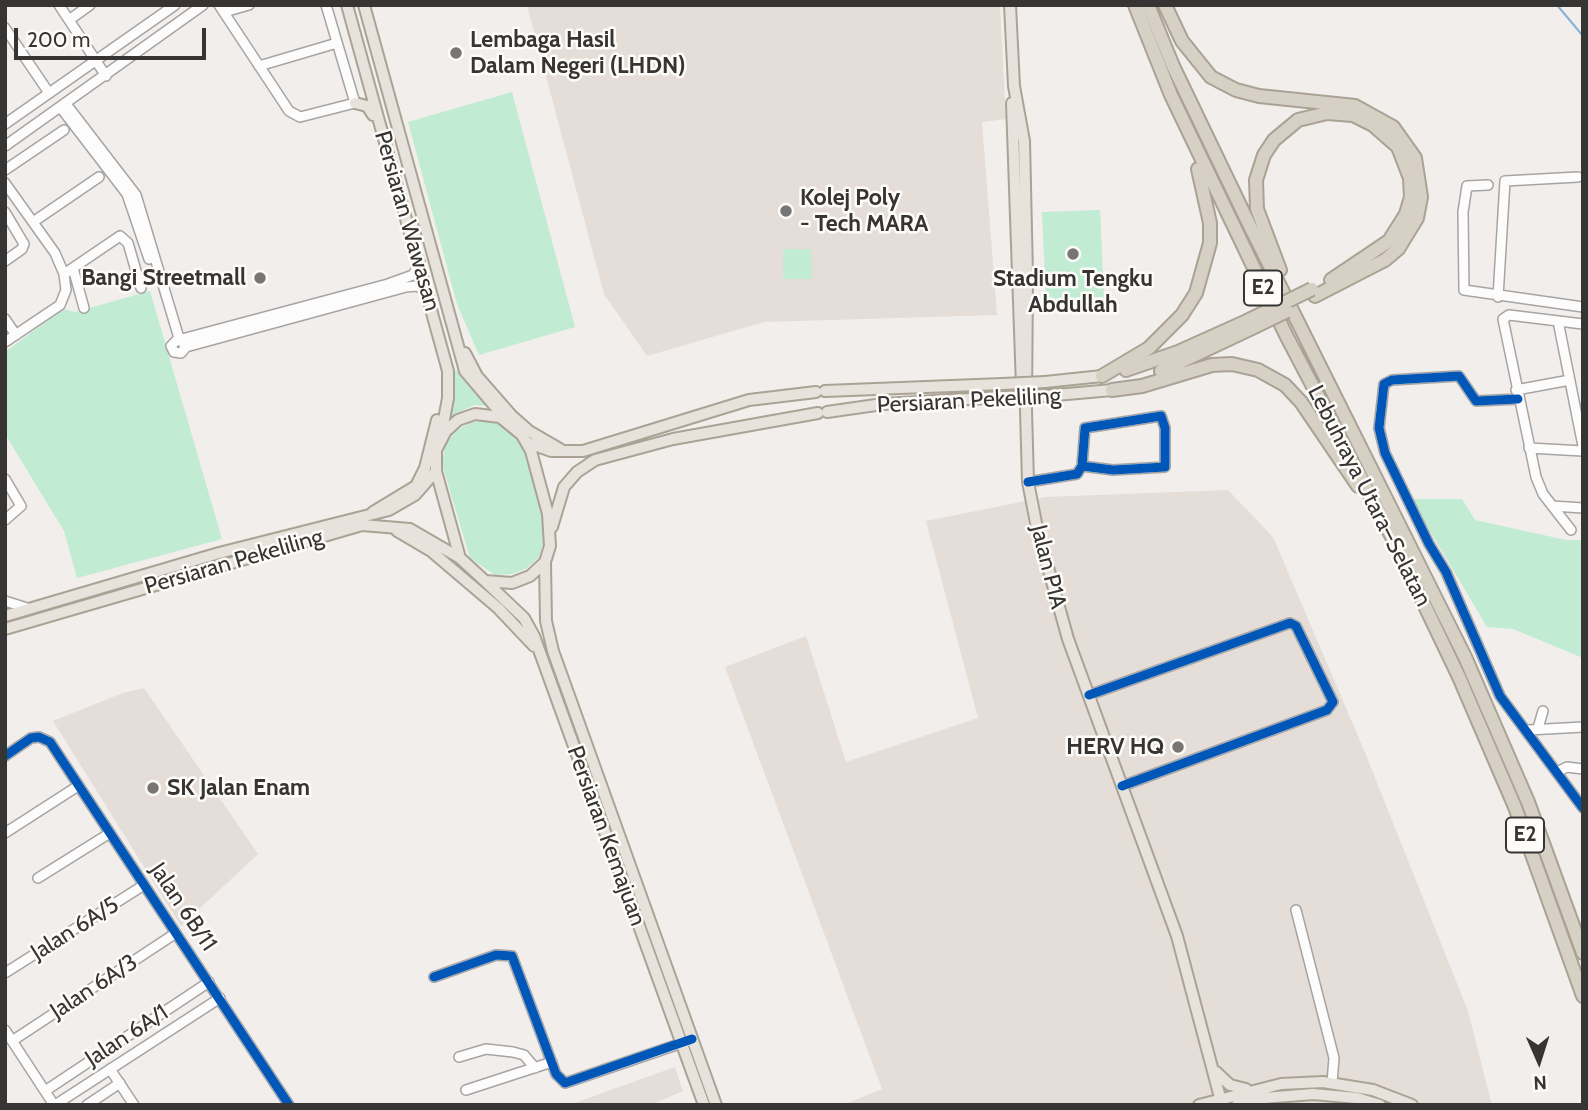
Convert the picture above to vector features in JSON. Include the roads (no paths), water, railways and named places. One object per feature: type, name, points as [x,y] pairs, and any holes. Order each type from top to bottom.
[{"type":"highway","name":"Lebuhraya Utara–Selatan","points":[[1135,5],[1144,35],[1287,337],[1391,535],[1459,677],[1515,807],[1583,996]]},
{"type":"highway","name":"Lebuhraya Utara–Selatan","points":[[1148,5],[1173,66],[1465,656],[1528,802],[1583,953]]},
{"type":"highway","points":[[1112,390],[1184,362],[1249,325],[1385,260],[1398,249],[1417,218],[1422,197],[1415,158],[1393,127],[1355,106],[1259,96],[1236,90],[1211,77],[1182,41],[1166,5]]},
{"type":"highway","points":[[1102,376],[1142,353],[1182,315],[1196,293],[1210,243],[1210,223],[1202,178],[1155,70],[1144,35]]},
{"type":"highway","points":[[1282,287],[1282,274],[1257,209],[1256,180],[1259,164],[1274,140],[1298,120],[1327,113],[1353,115],[1373,125],[1398,147],[1410,178],[1410,197],[1406,214],[1389,242],[1313,293]]},
{"type":"highway","points":[[1102,376],[1178,352],[1249,325]]},
{"type":"highway","points":[[1112,390],[1142,386],[1187,371],[1223,364],[1246,366],[1272,376],[1301,402],[1391,535]]},
{"type":"main road","name":"Persiaran Wawasan","points":[[347,5],[448,371],[447,403],[441,439]]},
{"type":"main road","name":"Persiaran Wawasan","points":[[364,5],[468,376],[509,422]]},
{"type":"main road","name":"Jalan P1A","points":[[1010,5],[1014,86],[1012,142],[1018,244],[1019,371],[1026,410],[1028,482],[1054,598],[1177,936],[1222,1102]]},
{"type":"main road","points":[[355,103],[367,106],[380,126]]},
{"type":"main road","points":[[456,337],[477,376],[512,415],[540,438],[569,453]]},
{"type":"main road","points":[[371,514],[381,505],[409,492],[421,478],[448,371]]},
{"type":"main road","name":"Persiaran Pekeliling","points":[[526,442],[551,451],[569,453],[591,449],[750,400],[820,391],[1045,382],[1102,376]]},
{"type":"main road","name":"Persiaran Pekeliling","points":[[551,532],[564,487],[585,466],[608,455],[718,430],[883,404],[1112,390]]},
{"type":"main road","points":[[475,414],[495,415],[509,422],[526,442],[551,532],[545,562],[521,580],[502,583],[485,581],[460,558],[436,471],[435,456],[441,439],[458,420],[475,414]]},
{"type":"main road","name":"Persiaran Pekeliling","points":[[5,616],[407,502],[436,471]]},
{"type":"main road","points":[[547,597],[558,533],[555,517]]},
{"type":"main road","points":[[387,526],[431,551],[498,608],[539,650]]},
{"type":"main road","name":"Persiaran Pekeliling","points":[[5,629],[354,527],[387,526],[423,535],[460,558]]},
{"type":"main road","name":"Persiaran Kemajuan","points":[[545,562],[546,621],[553,651],[687,1041],[704,1105]]},
{"type":"main road","name":"Persiaran Kemajuan","points":[[485,581],[524,618],[539,650],[687,1041],[716,1105]]},
{"type":"main road","points":[[1213,1071],[1234,1087],[1253,1090]]},
{"type":"main road","points":[[1199,1105],[1212,1089],[1213,1071]]},
{"type":"main road","points":[[1199,1105],[1222,1102],[1253,1090],[1281,1084],[1332,1083],[1373,1090],[1412,1105]]},
{"type":"main road","points":[[1237,1105],[1264,1098],[1313,1094],[1357,1098],[1380,1105]]},
{"type":"street","points":[[59,5],[106,76]]},
{"type":"street","points":[[69,20],[90,5]]},
{"type":"street","points":[[5,124],[175,5]]},
{"type":"street","points":[[5,146],[203,5]]},
{"type":"street","points":[[249,5],[222,9],[289,111],[296,116],[355,103],[326,5]]},
{"type":"street","points":[[5,28],[49,93]]},
{"type":"street","points":[[259,66],[337,43]]},
{"type":"street","points":[[63,106],[130,199],[180,341]]},
{"type":"street","points":[[5,170],[64,130]]},
{"type":"street","points":[[33,222],[99,177]]},
{"type":"street","points":[[1498,297],[1505,181],[1578,177]]},
{"type":"street","points":[[5,183],[68,271],[83,308]]},
{"type":"street","points":[[1488,185],[1467,186],[1463,212],[1462,285],[1468,292],[1583,307]]},
{"type":"street","points":[[5,212],[23,239],[22,249],[5,261]]},
{"type":"street","points":[[5,342],[60,305],[65,295],[68,271],[120,236],[128,243],[141,288]]},
{"type":"street","points":[[180,341],[388,284],[412,275],[420,262]]},
{"type":"street","points":[[180,341],[406,287],[420,286],[428,291]]},
{"type":"street","points":[[1571,530],[1542,494],[1517,395],[1503,319],[1509,315],[1583,324]]},
{"type":"street","points":[[6,321],[16,335]]},
{"type":"street","points":[[1558,321],[1583,446]]},
{"type":"street","points":[[1583,384],[1570,382],[1517,395],[1476,401],[1459,376],[1392,380],[1384,384],[1379,428],[1385,453],[1429,544],[1446,572],[1500,696],[1533,729],[1583,808]]},
{"type":"street","points":[[1028,482],[1077,474],[1082,466],[1085,428],[1161,416],[1166,442],[1165,467],[1113,470],[1082,466]]},
{"type":"street","points":[[1529,448],[1583,452]]},
{"type":"street","points":[[5,479],[21,503],[18,512],[5,520]]},
{"type":"street","points":[[1552,506],[1583,508]]},
{"type":"street","points":[[5,601],[28,608]]},
{"type":"street","points":[[1090,695],[1290,623],[1296,626],[1333,702],[1327,710],[1122,786]]},
{"type":"street","points":[[1533,729],[1543,711]]},
{"type":"street","points":[[1533,729],[1583,727]]},
{"type":"street","name":"Jalan 6B/11","points":[[5,756],[31,738],[39,737],[50,742],[220,998],[285,1103]]},
{"type":"street","points":[[1558,769],[1567,766],[1583,769]]},
{"type":"street","points":[[1558,769],[1583,799]]},
{"type":"street","points":[[5,833],[78,786]]},
{"type":"street","points":[[38,878],[110,833]]},
{"type":"street","name":"Jalan 6A/5","points":[[5,973],[144,885]]},
{"type":"street","points":[[1296,910],[1334,1058],[1332,1083]]},
{"type":"street","name":"Jalan 6A/3","points":[[12,1041],[176,933]]},
{"type":"street","points":[[434,977],[496,955],[512,956],[558,1079],[569,1084],[687,1041]]},
{"type":"street","name":"Jalan 6A/1","points":[[45,1091],[209,982]]},
{"type":"street","points":[[5,1030],[55,1105],[220,998]]},
{"type":"street","points":[[459,1057],[486,1049],[513,1052],[524,1055],[535,1068]]},
{"type":"street","points":[[466,1090],[552,1062]]},
{"type":"street","points":[[110,1069],[134,1105]]},
{"type":"street","points":[[87,1105],[120,1083]]},
{"type":"waterway","points":[[1557,5],[1583,36]]},
{"type":"place","name":"Lembaga Hasil Dalam Negeri (LHDN)","points":[[456,53]]},
{"type":"place","name":"Kolej Poly - Tech MARA","points":[[786,211]]},
{"type":"place","name":"Stadium Tengku Abdullah","points":[[1073,254]]},
{"type":"place","name":"Bangi Streetmall","points":[[260,278]]},
{"type":"place","name":"HERV HQ","points":[[1178,747]]},
{"type":"place","name":"SK Jalan Enam","points":[[153,788]]}]
